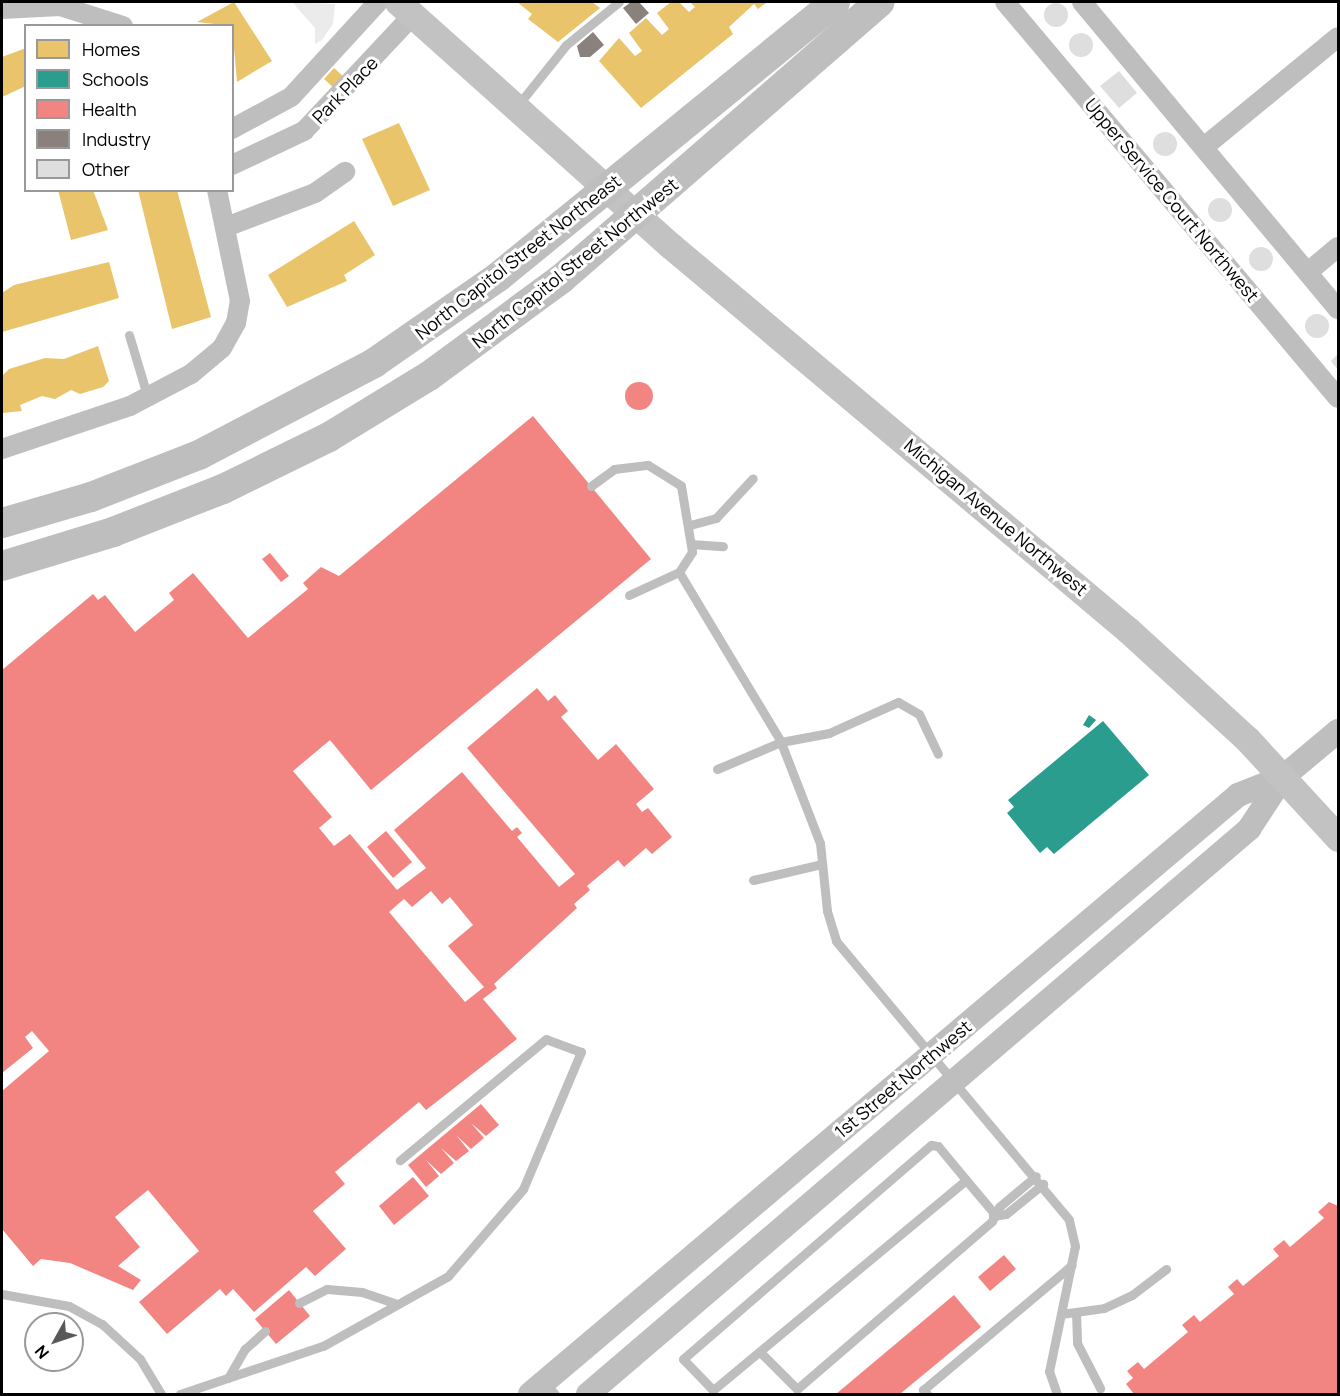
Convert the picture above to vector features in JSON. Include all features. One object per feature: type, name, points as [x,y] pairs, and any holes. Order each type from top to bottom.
[{"type":"main road","name":"North Capitol Street Northeast","points":[[2,523],[161,471],[305,403],[438,321],[609,187],[854,6]]},
{"type":"main road","name":"North Capitol Street Northwest","points":[[2,566],[186,504],[363,418],[493,332],[637,214],[854,6]]},
{"type":"main road","name":"Michigan Avenue Northwest","points":[[406,8],[518,105],[637,214],[1128,630],[1283,777],[1338,838]]},
{"type":"street","name":"Park Place","points":[[234,128],[273,111],[302,88],[378,2]]},
{"type":"street","name":"Upper Service Court Northwest","points":[[1005,2],[1338,398]]},
{"type":"street","points":[[1082,2],[1338,309]]},
{"type":"street","points":[[2,9],[60,6],[117,24]]},
{"type":"street","name":"Park Place","points":[[234,164],[272,150],[326,113],[406,8]]},
{"type":"street","points":[[1204,147],[1338,37]]},
{"type":"street","points":[[302,88],[326,113]]},
{"type":"street","points":[[226,226],[315,193],[345,172]]},
{"type":"street","points":[[2,449],[122,410],[202,366],[230,337],[240,301],[218,192]]},
{"type":"street","points":[[1308,272],[1338,247]]},
{"type":"street","name":"1st Street Northwest","points":[[588,1395],[954,1079],[1249,829],[1283,777],[1338,731]]},
{"type":"street","name":"1st Street Northwest","points":[[543,1391],[932,1054],[1238,795],[1283,777]]},
{"type":"lane","points":[[518,105],[566,45],[619,2]]},
{"type":"lane","points":[[129,335],[147,395]]},
{"type":"lane","points":[[591,486],[614,469],[648,465],[681,486],[692,544],[679,572],[629,595]]},
{"type":"lane","points":[[690,525],[716,518],[753,478]]},
{"type":"lane","points":[[692,544],[723,546]]},
{"type":"lane","points":[[679,572],[781,742],[820,843],[836,941],[1043,1184],[1069,1220],[1075,1246],[1049,1371],[1057,1395]]},
{"type":"lane","points":[[717,769],[781,742],[829,733],[898,702],[919,714],[938,754]]},
{"type":"lane","points":[[753,880],[822,864]]},
{"type":"lane","points":[[180,1395],[323,1346],[448,1276],[523,1189],[580,1052],[546,1039],[400,1160]]},
{"type":"lane","points":[[966,1180],[713,1390],[682,1357],[931,1145],[966,1180],[993,1216]]},
{"type":"lane","points":[[760,1352],[797,1389],[1036,1176]]},
{"type":"lane","points":[[993,1216],[1006,1214],[1043,1184]]},
{"type":"lane","points":[[927,1395],[923,1390],[1072,1265]]},
{"type":"lane","points":[[1061,1314],[1076,1312],[1132,1295],[1166,1269]]},
{"type":"lane","points":[[299,1303],[327,1289],[362,1292],[397,1304]]},
{"type":"lane","points":[[2,1294],[69,1306],[102,1324],[140,1359],[161,1395]]},
{"type":"lane","points":[[1076,1312],[1077,1343],[1100,1388]]},
{"type":"lane","points":[[228,1378],[246,1349],[265,1331]]},
{"type":"shaded area","points":[[292,2],[335,4],[333,24],[322,40],[315,44],[315,28]]},
{"type":"building: Homes","points":[[234,2],[272,61],[237,82],[234,24],[197,22]]},
{"type":"building: Homes","points":[[517,2],[592,2],[600,8],[558,42],[528,19],[532,14]]},
{"type":"building: Homes","points":[[671,2],[679,2],[689,12],[695,7],[690,2],[767,2],[758,9],[754,4],[729,27],[733,34],[641,108],[599,61],[619,38],[635,56],[642,51],[629,33],[646,18],[662,35],[669,29],[657,13]]},
{"type":"building: Homes","points":[[24,49],[24,87],[2,97],[2,57]]},
{"type":"building: Homes","points":[[334,68],[344,77],[335,89],[324,79]]},
{"type":"building: Homes","points":[[399,123],[430,190],[393,206],[362,139]]},
{"type":"building: Homes","points":[[59,192],[94,192],[108,230],[71,240]]},
{"type":"building: Homes","points":[[138,192],[178,192],[211,317],[172,329]]},
{"type":"building: Homes","points":[[354,221],[375,255],[344,275],[347,281],[287,307],[268,275]]},
{"type":"building: Homes","points":[[109,262],[119,298],[2,332],[2,293],[14,285]]},
{"type":"building: Homes","points":[[98,346],[109,381],[103,387],[80,394],[71,390],[55,399],[42,396],[20,405],[22,411],[3,413],[2,376],[9,369],[45,358],[64,359]]},
{"type":"building: Schools","points":[[1089,715],[1096,720],[1089,728],[1083,725]]},
{"type":"building: Schools","points":[[1103,721],[1149,775],[1054,854],[1047,847],[1040,853],[1007,813],[1014,807],[1008,800]]},
{"type":"building: Health","points":[[639,382],[649,386],[653,396],[649,406],[639,410],[629,406],[625,396],[629,386]]},
{"type":"building: Health","points":[[533,416],[651,559],[371,790],[330,740],[293,771],[332,817],[319,828],[334,846],[350,834],[397,890],[426,868],[394,830],[462,772],[512,831],[517,827],[522,833],[517,837],[559,887],[575,874],[467,748],[537,688],[548,701],[555,695],[568,711],[561,717],[598,760],[616,744],[654,789],[636,804],[642,812],[648,808],[672,837],[652,854],[646,848],[624,867],[618,860],[587,886],[590,890],[574,904],[577,908],[494,984],[497,988],[483,999],[517,1039],[426,1110],[419,1102],[335,1172],[345,1184],[313,1211],[346,1249],[315,1276],[306,1267],[254,1312],[233,1289],[226,1296],[220,1289],[167,1334],[139,1302],[199,1251],[148,1190],[115,1217],[140,1247],[118,1266],[141,1280],[133,1290],[70,1263],[41,1259],[33,1266],[2,1229],[2,1091],[49,1051],[32,1031],[25,1037],[33,1048],[2,1073],[2,670],[93,594],[98,600],[105,595],[135,632],[174,600],[169,593],[193,573],[248,638],[308,589],[303,583],[321,567],[339,576]],"holes":[[[431,891],[442,904],[450,897],[473,925],[448,946],[484,987],[465,1002],[389,912],[404,899],[412,907]]]},
{"type":"building: Health","points":[[270,553],[289,576],[281,582],[262,559]]},
{"type":"building: Health","points":[[386,831],[412,862],[393,878],[367,847]]},
{"type":"building: Health","points":[[481,1104],[499,1125],[486,1136],[471,1123],[484,1138],[471,1149],[456,1135],[469,1151],[456,1161],[441,1148],[454,1163],[441,1174],[426,1160],[439,1176],[426,1187],[408,1165]]},
{"type":"building: Health","points":[[413,1177],[429,1196],[394,1225],[379,1206]]},
{"type":"building: Health","points":[[1329,1202],[1338,1206],[1338,1394],[1134,1394],[1126,1384],[1133,1378],[1127,1371],[1138,1362],[1144,1369],[1188,1332],[1182,1325],[1194,1315],[1200,1322],[1234,1294],[1228,1287],[1237,1279],[1243,1286],[1279,1256],[1273,1249],[1284,1240],[1290,1247],[1324,1218],[1318,1212]]},
{"type":"building: Health","points":[[1004,1255],[1016,1269],[990,1291],[978,1277]]},
{"type":"building: Health","points":[[289,1290],[310,1316],[276,1344],[255,1319]]},
{"type":"building: Health","points":[[954,1295],[981,1327],[900,1394],[836,1394]]},
{"type":"building: Industry","points":[[631,2],[639,2],[649,13],[636,24],[623,8]]},
{"type":"building: Industry","points":[[593,32],[604,45],[590,57],[580,57],[577,46]]},
{"type":"building: Other","points":[[1056,3],[1061,4],[1067,10],[1067,20],[1061,26],[1056,27],[1051,26],[1045,20],[1044,15],[1045,10],[1051,4]]},
{"type":"building: Other","points":[[1081,33],[1086,34],[1092,40],[1092,50],[1086,56],[1081,57],[1076,56],[1070,50],[1069,45],[1070,40],[1076,34]]},
{"type":"building: Other","points":[[1119,71],[1137,93],[1119,108],[1100,86]]},
{"type":"building: Other","points":[[1165,132],[1170,133],[1176,139],[1176,149],[1170,155],[1165,156],[1160,155],[1154,149],[1153,144],[1154,139],[1160,133]]},
{"type":"building: Other","points":[[1220,198],[1225,199],[1231,205],[1231,215],[1225,221],[1220,222],[1215,221],[1209,215],[1208,210],[1209,205],[1215,199]]},
{"type":"building: Other","points":[[1261,247],[1266,248],[1272,254],[1272,264],[1266,270],[1261,271],[1256,270],[1250,264],[1249,259],[1250,254],[1256,248]]},
{"type":"building: Other","points":[[1317,314],[1322,315],[1328,321],[1328,331],[1322,337],[1317,338],[1312,337],[1306,331],[1305,326],[1306,321],[1312,315]]},
{"type":"building: Other","points":[[1338,354],[1338,370],[1331,361]]}]
